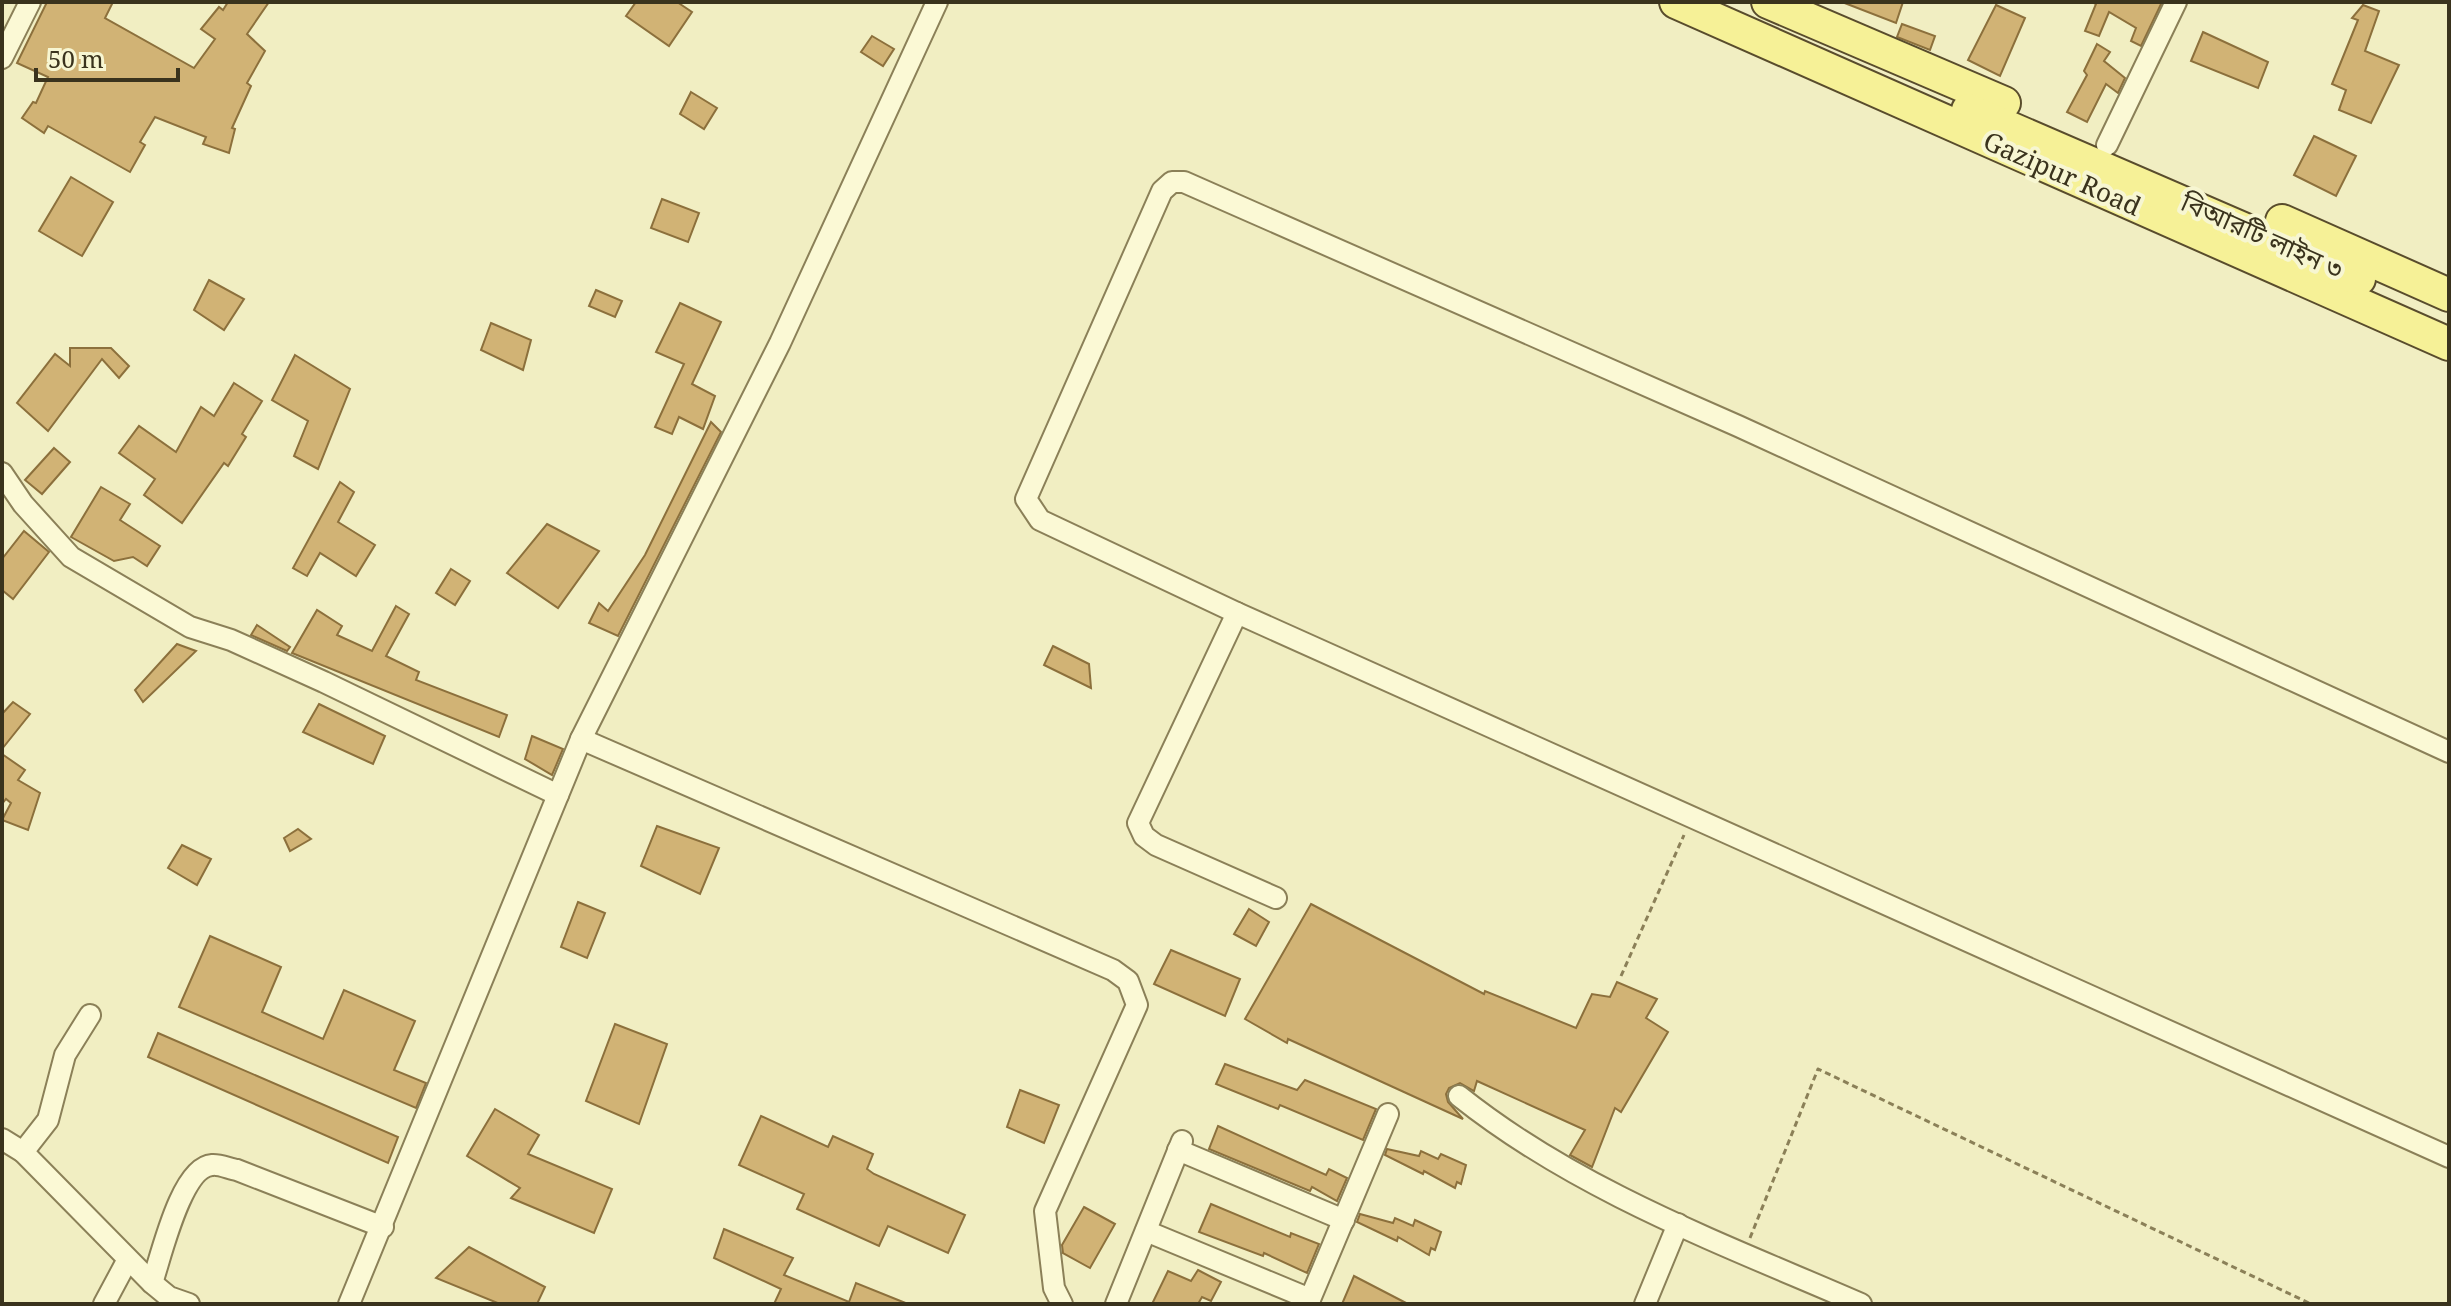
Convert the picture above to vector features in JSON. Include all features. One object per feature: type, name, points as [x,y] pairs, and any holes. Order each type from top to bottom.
[{"type":"main road","name":"Gazipur Road","points":[[1676,2],[2449,344]]},
{"type":"main road","name":"বিআরটি লাইন ৩","points":[[1721,2],[2213,213],[2449,319]]},
{"type":"main road","name":"Gazipur Road","points":[[1768,2],[2107,145],[2449,295]]},
{"type":"street","points":[[2,58],[30,2]]},
{"type":"street","points":[[349,1304],[581,739],[780,343],[937,2]]},
{"type":"street","points":[[2107,145],[2176,2]]},
{"type":"street","points":[[2449,752],[1738,426],[1184,182],[1172,182],[1162,191],[1026,499],[1040,520],[1237,613],[2449,1157]]},
{"type":"street","points":[[2,473],[23,504],[71,557],[190,627],[231,640],[324,682],[558,795]]},
{"type":"street","points":[[1237,613],[1138,823],[1144,836],[1156,845],[1276,898]]},
{"type":"street","points":[[581,739],[1113,970],[1128,981],[1137,1005],[1045,1211],[1054,1288],[1062,1304]]},
{"type":"street","points":[[23,1152],[48,1120],[65,1055],[90,1015]]},
{"type":"street","points":[[1459,1096],[1549,1160],[1678,1224],[1861,1304]]},
{"type":"street","points":[[1146,1231],[1309,1302],[1388,1114]]},
{"type":"street","points":[[2,1139],[23,1152],[127,1261],[169,1297],[189,1304]]},
{"type":"street","points":[[1116,1304],[1180,1146],[1344,1220]]},
{"type":"street","points":[[152,1283],[186,1186],[196,1171],[212,1165],[237,1170],[383,1227]]},
{"type":"street","points":[[1645,1304],[1678,1224]]},
{"type":"street","points":[[104,1304],[127,1261]]},
{"type":"path","points":[[1621,976],[1690,816]]},
{"type":"path","points":[[1744,1253],[1818,1069],[2311,1304]]},
{"type":"building","points":[[47,2],[113,2],[105,18],[194,68],[215,39],[201,29],[219,7],[223,10],[228,2],[269,2],[247,34],[265,51],[247,83],[251,86],[232,128],[235,129],[229,153],[203,144],[206,137],[155,117],[140,142],[145,145],[130,172],[48,126],[44,133],[22,118],[33,102],[36,103],[48,77],[17,63]]},
{"type":"building","points":[[636,2],[677,2],[692,12],[669,46],[626,16]]},
{"type":"building","points":[[1842,2],[1903,2],[1896,23]]},
{"type":"building","points":[[2092,2],[2162,2],[2141,46],[2131,41],[2136,28],[2109,12],[2099,36],[2085,31],[2096,4]]},
{"type":"building","points":[[1996,5],[2025,18],[2000,76],[1968,60]]},
{"type":"building","points":[[2363,5],[2379,11],[2365,51],[2399,65],[2371,123],[2339,110],[2346,90],[2332,84],[2358,20],[2352,18]]},
{"type":"building","points":[[1902,24],[1935,36],[1930,50],[1897,37]]},
{"type":"building","points":[[2203,32],[2268,62],[2258,88],[2191,61]]},
{"type":"building","points":[[872,36],[894,49],[883,66],[861,52]]},
{"type":"building","points":[[2097,44],[2110,52],[2104,61],[2125,78],[2118,93],[2106,84],[2087,122],[2067,112],[2087,75],[2084,71]]},
{"type":"building","points":[[691,92],[717,108],[704,129],[680,114]]},
{"type":"building","points":[[2314,136],[2356,156],[2336,196],[2294,175]]},
{"type":"building","points":[[71,177],[113,202],[82,256],[39,231]]},
{"type":"building","points":[[662,199],[699,213],[688,242],[651,228]]},
{"type":"building","points":[[209,280],[244,299],[224,330],[194,310]]},
{"type":"building","points":[[596,290],[622,301],[615,317],[589,306]]},
{"type":"building","points":[[680,303],[721,322],[692,384],[715,396],[703,429],[679,417],[672,434],[655,427],[684,364],[656,352]]},
{"type":"building","points":[[491,323],[531,340],[523,370],[481,350]]},
{"type":"building","points":[[70,348],[111,348],[129,366],[119,378],[102,359],[48,431],[17,403],[55,354],[70,366]]},
{"type":"building","points":[[295,355],[350,389],[318,469],[294,456],[308,421],[272,400]]},
{"type":"building","points":[[234,383],[262,401],[242,434],[246,437],[228,466],[224,463],[182,523],[144,495],[155,479],[119,453],[139,426],[176,452],[201,407],[214,416]]},
{"type":"building","points":[[711,422],[721,432],[618,636],[589,623],[599,603],[608,611],[645,555]]},
{"type":"building","points":[[54,448],[70,462],[42,494],[25,480]]},
{"type":"building","points":[[340,482],[354,492],[338,522],[375,545],[356,576],[320,553],[307,576],[293,568]]},
{"type":"building","points":[[101,487],[130,504],[120,520],[160,546],[147,566],[133,557],[114,561],[71,537]]},
{"type":"building","points":[[547,524],[599,551],[558,608],[507,573]]},
{"type":"building","points":[[24,531],[49,552],[13,599],[2,590],[2,559]]},
{"type":"building","points":[[451,569],[470,581],[455,605],[436,593]]},
{"type":"building","points":[[396,606],[409,614],[386,656],[419,672],[416,680],[507,715],[499,737],[292,653],[317,610],[342,626],[337,635],[372,651]]},
{"type":"building","points":[[257,625],[290,647],[287,651],[251,635]]},
{"type":"building","points":[[177,644],[196,651],[143,702],[135,690]]},
{"type":"building","points":[[1053,646],[1089,664],[1091,688],[1044,665]]},
{"type":"building","points":[[13,702],[30,714],[2,749],[2,714]]},
{"type":"building","points":[[319,704],[385,736],[373,764],[303,732]]},
{"type":"building","points":[[532,736],[563,749],[552,775],[525,759]]},
{"type":"building","points":[[2,754],[25,770],[18,780],[40,793],[28,830],[2,820],[11,803],[6,799],[2,804]]},
{"type":"building","points":[[657,826],[719,848],[700,894],[641,866]]},
{"type":"building","points":[[298,829],[311,839],[290,851],[284,838]]},
{"type":"building","points":[[182,845],[211,859],[197,885],[168,868]]},
{"type":"building","points":[[578,902],[605,913],[587,958],[561,947]]},
{"type":"building","points":[[1311,904],[1484,994],[1485,991],[1576,1028],[1592,994],[1610,997],[1617,982],[1657,999],[1646,1018],[1668,1032],[1621,1112],[1615,1108],[1592,1167],[1570,1155],[1585,1130],[1477,1081],[1474,1091],[1460,1083],[1449,1088],[1446,1094],[1448,1102],[1463,1119],[1288,1039],[1287,1043],[1245,1019]]},
{"type":"building","points":[[1249,909],[1269,922],[1256,946],[1234,934]]},
{"type":"building","points":[[210,936],[281,967],[262,1012],[323,1039],[344,990],[415,1021],[394,1070],[426,1083],[416,1108],[179,1007]]},
{"type":"building","points":[[1171,950],[1240,979],[1225,1016],[1154,984]]},
{"type":"building","points":[[615,1024],[667,1044],[639,1124],[586,1101]]},
{"type":"building","points":[[158,1033],[398,1137],[388,1163],[148,1057]]},
{"type":"building","points":[[1225,1064],[1297,1090],[1305,1080],[1376,1109],[1363,1140],[1280,1105],[1278,1109],[1216,1084]]},
{"type":"building","points":[[1020,1090],[1059,1105],[1044,1143],[1007,1127]]},
{"type":"building","points":[[495,1109],[539,1135],[528,1154],[612,1189],[594,1233],[511,1198],[520,1188],[467,1156]]},
{"type":"building","points":[[761,1116],[828,1147],[833,1136],[873,1154],[867,1169],[874,1174],[965,1215],[948,1253],[888,1226],[879,1246],[797,1209],[804,1194],[739,1165]]},
{"type":"building","points":[[1218,1126],[1326,1175],[1329,1169],[1347,1178],[1337,1201],[1312,1187],[1310,1191],[1209,1149]]},
{"type":"building","points":[[1387,1149],[1419,1156],[1421,1151],[1438,1159],[1441,1154],[1466,1165],[1461,1184],[1457,1182],[1455,1188],[1424,1171],[1423,1174],[1385,1155]]},
{"type":"building","points":[[1211,1204],[1290,1237],[1291,1233],[1319,1244],[1307,1273],[1264,1253],[1263,1256],[1199,1232]]},
{"type":"building","points":[[1084,1207],[1115,1224],[1090,1268],[1063,1253],[1062,1245]]},
{"type":"building","points":[[1360,1214],[1393,1223],[1395,1218],[1413,1226],[1415,1220],[1441,1232],[1435,1250],[1431,1248],[1429,1255],[1398,1237],[1397,1241],[1357,1222]]},
{"type":"building","points":[[724,1229],[793,1258],[784,1275],[849,1302],[856,1283],[908,1304],[774,1304],[781,1289],[714,1258]]},
{"type":"building","points":[[469,1247],[545,1287],[537,1304],[500,1304],[436,1278]]},
{"type":"building","points":[[1198,1270],[1221,1282],[1211,1301],[1202,1297],[1198,1304],[1152,1304],[1168,1271],[1191,1281]]},
{"type":"building","points":[[1354,1276],[1408,1304],[1342,1304]]}]
